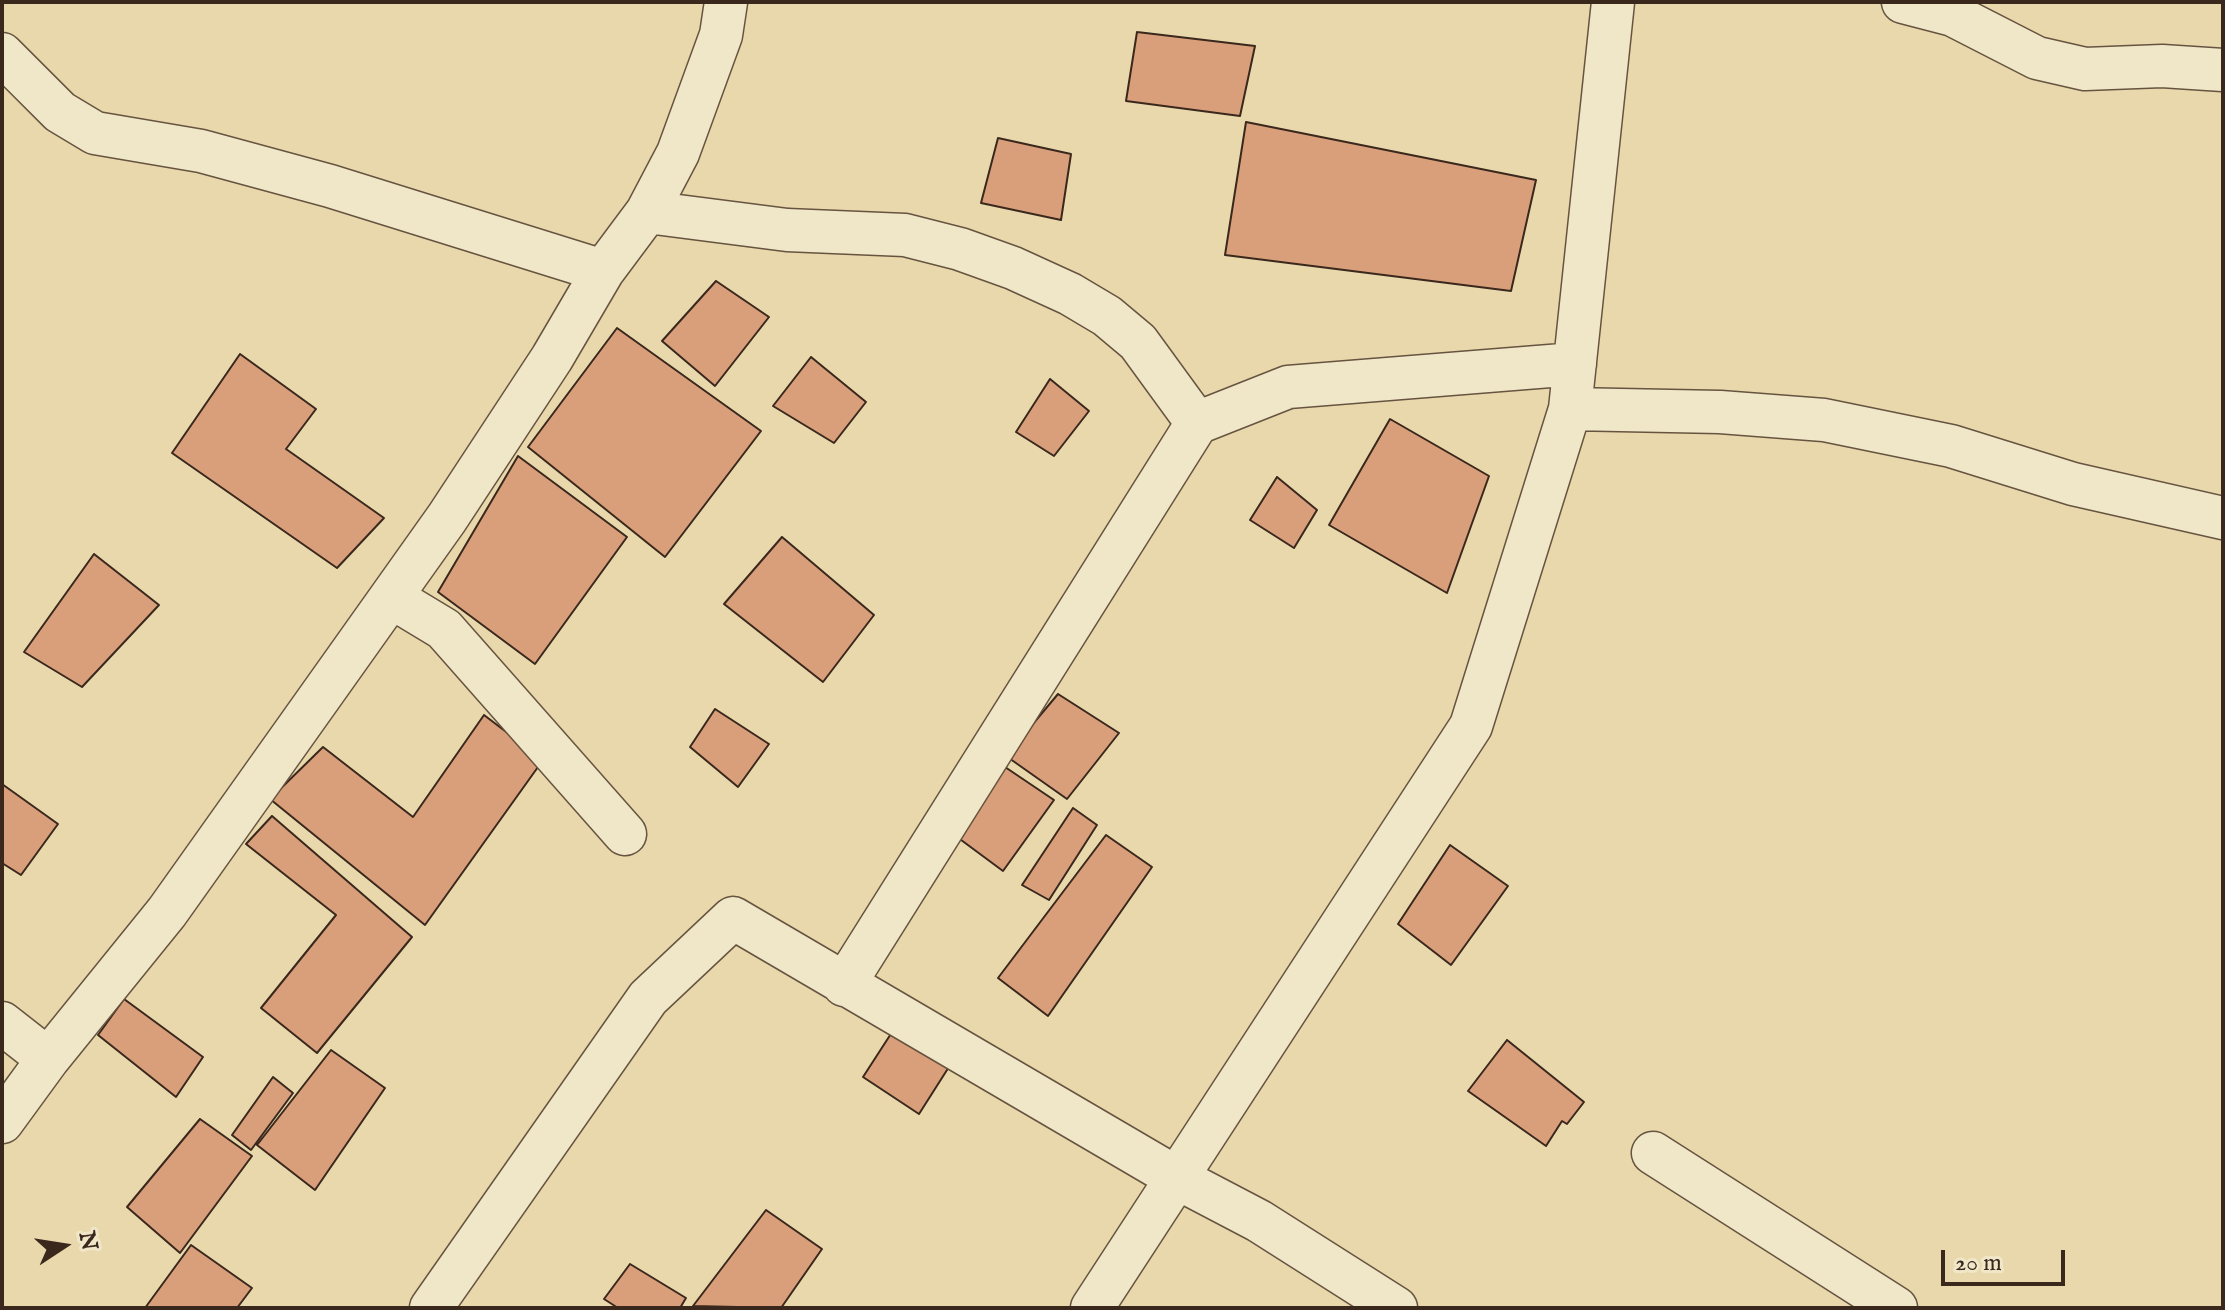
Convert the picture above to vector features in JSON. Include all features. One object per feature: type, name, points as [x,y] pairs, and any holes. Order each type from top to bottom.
[{"type":"street","points":[[2,1122],[48,1059],[167,912],[391,597],[552,358],[603,271],[647,212],[678,153],[721,35],[726,2]]},
{"type":"street","points":[[1092,1308],[1471,726],[1570,409],[1613,2]]},
{"type":"street","points":[[1903,2],[1953,15],[2037,58],[2085,69],[2162,66],[2223,70]]},
{"type":"street","points":[[2,54],[60,112],[95,133],[201,151],[330,186],[603,271]]},
{"type":"street","points":[[647,212],[787,230],[905,235],[960,249],[1013,268],[1070,294],[1107,316],[1138,342],[1197,423]]},
{"type":"street","points":[[844,985],[1197,423],[1288,387],[1575,364]]},
{"type":"street","points":[[1570,409],[1720,412],[1824,420],[1951,446],[2073,484],[2223,518]]},
{"type":"street","points":[[391,597],[444,629],[625,834]]},
{"type":"street","points":[[431,1308],[648,998],[733,918],[1177,1178],[1259,1221],[1396,1308]]},
{"type":"street","points":[[2,1023],[48,1059]]},
{"type":"street","points":[[1653,1153],[1896,1308]]},
{"type":"building","points":[[1137,32],[1255,46],[1240,116],[1126,101]]},
{"type":"building","points":[[1246,122],[1536,180],[1511,291],[1225,255]]},
{"type":"building","points":[[998,138],[1071,154],[1061,220],[981,203]]},
{"type":"building","points":[[716,281],[769,317],[715,386],[662,341]]},
{"type":"building","points":[[617,328],[761,431],[665,557],[528,447]]},
{"type":"building","points":[[240,354],[316,409],[286,449],[384,518],[337,568],[172,453]]},
{"type":"building","points":[[811,357],[866,402],[834,443],[773,406]]},
{"type":"building","points":[[1050,379],[1089,411],[1054,456],[1016,432]]},
{"type":"building","points":[[1390,419],[1489,476],[1447,593],[1329,525]]},
{"type":"building","points":[[518,456],[627,537],[535,664],[438,592]]},
{"type":"building","points":[[1277,477],[1317,510],[1294,548],[1250,520]]},
{"type":"building","points":[[782,537],[874,615],[823,682],[724,604]]},
{"type":"building","points":[[94,554],[159,605],[82,687],[24,652]]},
{"type":"building","points":[[1058,694],[1119,733],[1067,799],[1006,756]]},
{"type":"building","points":[[715,709],[769,744],[738,787],[690,747]]},
{"type":"building","points":[[484,715],[543,760],[425,925],[270,799],[323,747],[413,817]]},
{"type":"building","points":[[1005,767],[1054,800],[1003,871],[953,834]]},
{"type":"building","points":[[2,784],[58,824],[21,875],[2,863]]},
{"type":"building","points":[[1073,808],[1097,825],[1049,900],[1022,885]]},
{"type":"building","points":[[272,816],[412,937],[317,1053],[261,1008],[336,915],[246,844]]},
{"type":"building","points":[[1106,835],[1152,867],[1048,1016],[998,978]]},
{"type":"building","points":[[1450,845],[1508,886],[1451,965],[1398,924]]},
{"type":"building","points":[[124,999],[203,1057],[176,1097],[98,1035]]},
{"type":"building","points":[[896,1026],[954,1059],[919,1114],[863,1077]]},
{"type":"building","points":[[1507,1040],[1584,1102],[1567,1124],[1562,1121],[1546,1146],[1468,1091]]},
{"type":"building","points":[[331,1050],[385,1088],[315,1190],[257,1145]]},
{"type":"building","points":[[273,1077],[293,1093],[251,1150],[232,1135]]},
{"type":"building","points":[[200,1119],[252,1156],[180,1253],[127,1207]]},
{"type":"building","points":[[766,1210],[822,1249],[781,1308],[693,1306]]},
{"type":"building","points":[[191,1245],[252,1288],[237,1308],[145,1308]]},
{"type":"building","points":[[630,1264],[686,1298],[680,1308],[618,1308],[604,1299]]}]
